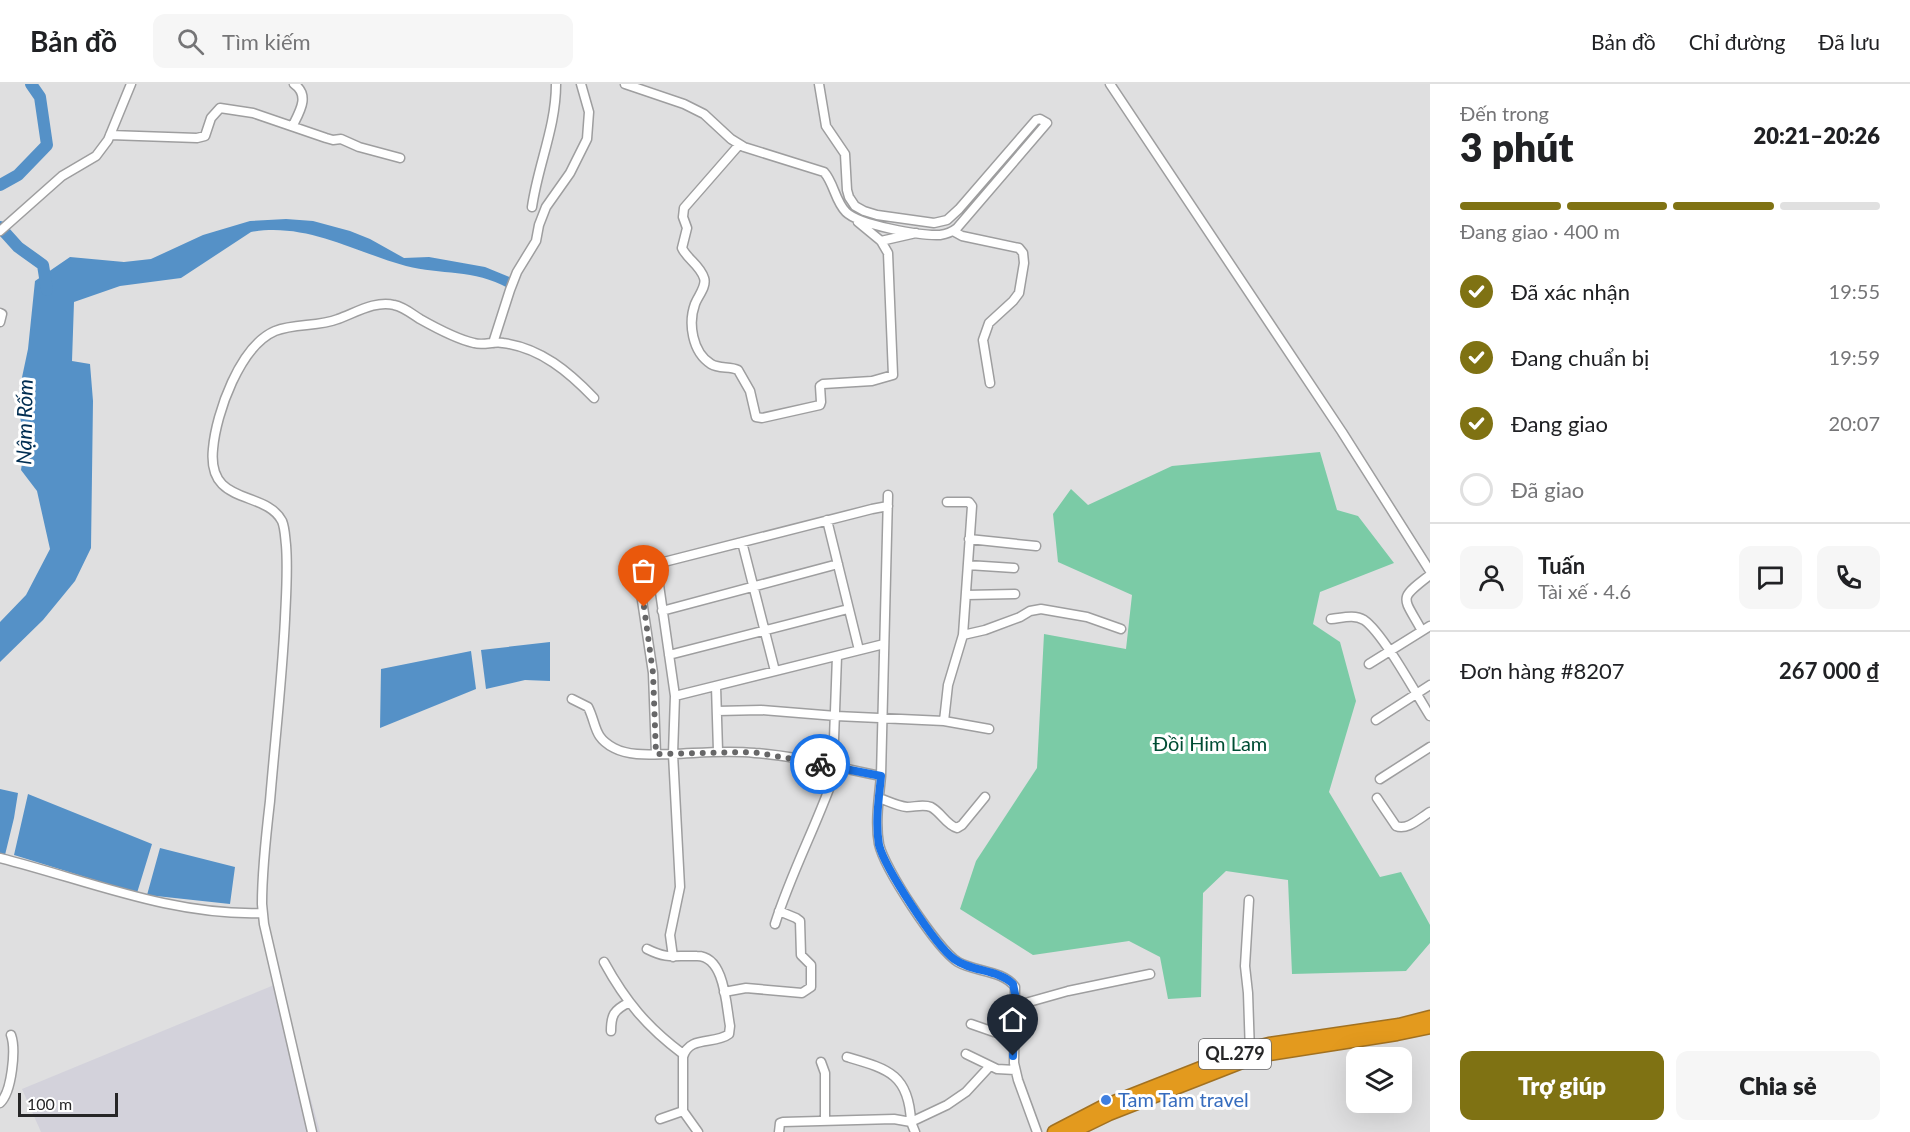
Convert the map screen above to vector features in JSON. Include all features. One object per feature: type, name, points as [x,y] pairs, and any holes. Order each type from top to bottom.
[{"type":"highway","name":"QL.279","points":[[1072,1132],[1109,1114],[1280,1042],[1399,1025],[1430,1017]]},
{"type":"highway","name":"QL.279","points":[[1054,1132],[1104,1106],[1250,1054],[1397,1034],[1430,1027]]},
{"type":"street","points":[[0,231],[62,176],[96,156],[110,135],[131,84]]},
{"type":"street","points":[[293,125],[301,109],[303,98],[301,89],[294,84]]},
{"type":"street","points":[[532,207],[536,179],[542,164],[553,116],[556,84]]},
{"type":"street","points":[[494,343],[510,290],[517,272],[536,241],[546,207],[570,173],[587,139],[589,112],[580,84]]},
{"type":"street","points":[[625,84],[692,107],[711,119],[739,145],[820,170],[840,187],[855,206],[864,212],[909,220],[940,222],[947,220],[1036,120],[1043,120],[1047,123],[952,231],[942,235],[868,224],[855,219]]},
{"type":"street","points":[[739,145],[684,208],[683,217],[687,228],[681,248],[698,267],[705,280],[694,309],[693,335],[702,356],[712,365],[738,370],[750,391],[756,417],[762,418],[820,405],[820,386],[823,384],[872,381],[893,375],[887,249],[842,207],[840,187],[845,154],[826,126],[819,84]]},
{"type":"street","points":[[1110,84],[1342,432],[1430,573],[1408,591],[1406,597],[1407,602],[1426,628],[1369,664]]},
{"type":"street","points":[[110,135],[197,138],[205,136],[211,118],[220,108],[253,113],[326,138],[341,139],[359,147],[400,158]]},
{"type":"street","points":[[952,231],[962,236],[1019,248],[1024,258],[1019,293],[989,323],[982,340],[990,383]]},
{"type":"street","points":[[881,241],[918,232]]},
{"type":"street","points":[[312,1132],[262,913],[262,888],[284,642],[286,545],[284,528],[272,510],[226,488],[217,477],[213,469],[213,449],[223,407],[244,360],[255,345],[265,337],[286,328],[336,320],[377,304],[396,305],[422,320],[473,343],[483,345],[507,343],[551,360],[575,378],[594,398]]},
{"type":"street","points":[[0,313],[2,314],[0,322]]},
{"type":"street","points":[[888,495],[878,827],[883,857],[925,925],[945,951],[956,961],[1010,981],[1015,987],[1015,1070],[1037,1132]]},
{"type":"street","points":[[944,721],[948,685],[963,635],[971,504],[947,502]]},
{"type":"street","points":[[674,957],[670,935],[680,893],[673,754],[675,696],[656,564],[888,506]]},
{"type":"street","points":[[827,520],[859,650]]},
{"type":"street","points":[[969,539],[1036,546]]},
{"type":"street","points":[[742,542],[775,671]]},
{"type":"street","points":[[635,554],[653,673],[656,754]]},
{"type":"street","points":[[662,611],[838,564]]},
{"type":"street","points":[[968,566],[1014,568]]},
{"type":"street","points":[[966,595],[1015,594]]},
{"type":"street","points":[[669,655],[848,609]]},
{"type":"street","points":[[963,635],[985,630],[1020,617],[1030,610],[1041,609],[1087,617],[1121,629]]},
{"type":"street","points":[[1331,619],[1352,617],[1363,620],[1390,651],[1430,716]]},
{"type":"street","points":[[675,696],[884,644]]},
{"type":"street","points":[[775,924],[792,874],[822,809],[835,767],[837,656]]},
{"type":"street","points":[[1376,720],[1430,685]]},
{"type":"street","points":[[716,686],[718,752]]},
{"type":"street","points":[[572,699],[588,707],[598,735],[613,748],[631,753],[765,754],[881,776]]},
{"type":"street","points":[[717,711],[761,710],[836,717],[944,721],[989,729]]},
{"type":"street","points":[[1380,779],[1430,747]]},
{"type":"street","points":[[879,798],[902,806],[932,807],[951,826],[957,828],[986,797]]},
{"type":"street","points":[[1377,798],[1396,826],[1405,828],[1430,812]]},
{"type":"street","points":[[0,858],[129,896],[194,909],[240,914],[262,913]]},
{"type":"street","points":[[1249,900],[1245,966],[1250,1054]]},
{"type":"street","points":[[724,992],[746,988],[802,993],[811,987],[811,965],[801,955],[800,921],[779,911]]},
{"type":"street","points":[[646,949],[658,955],[708,958],[717,969],[724,992],[730,1026],[729,1034],[725,1038],[706,1040],[691,1045],[683,1054],[683,1111],[698,1132]]},
{"type":"street","points":[[604,962],[628,1003],[651,1028],[683,1054]]},
{"type":"street","points":[[1015,1006],[1068,991],[1150,974]]},
{"type":"street","points":[[611,1031],[613,1014],[628,1003]]},
{"type":"street","points":[[971,1024],[994,1032],[1014,1034]]},
{"type":"street","points":[[0,1103],[8,1093],[11,1080],[14,1044],[11,1035]]},
{"type":"street","points":[[966,1054],[999,1069],[1015,1070]]},
{"type":"street","points":[[847,1057],[879,1067],[896,1076],[907,1095],[915,1132]]},
{"type":"street","points":[[821,1062],[825,1072],[825,1120]]},
{"type":"street","points":[[778,1132],[780,1123],[783,1122],[894,1119],[911,1122],[947,1105],[966,1092],[990,1066]]},
{"type":"street","points":[[660,1119],[683,1111]]},
{"type":"shaded area","points":[[279,983],[320,1132],[41,1132],[22,1089]]},
{"type":"green space","name":"Đồi Him Lam","points":[[1320,452],[1337,510],[1358,516],[1394,563],[1320,592],[1313,624],[1340,642],[1356,701],[1329,792],[1380,877],[1401,872],[1430,925],[1430,943],[1406,971],[1292,974],[1288,880],[1226,871],[1203,893],[1201,997],[1168,999],[1160,957],[1129,941],[1033,955],[960,909],[976,861],[1037,768],[1044,634],[1126,649],[1132,595],[1058,562],[1053,514],[1071,489],[1088,505],[1172,466]]},
{"type":"water","points":[[286,219],[313,221],[350,231],[404,258],[429,257],[485,267],[512,278],[508,288],[470,275],[406,266],[311,235],[271,230],[251,232],[181,278],[120,286],[74,302],[72,361],[90,364],[93,401],[91,548],[75,581],[43,620],[0,662],[0,622],[26,595],[50,549],[37,491],[21,470],[25,443],[17,401],[28,349],[35,281],[70,257],[124,262],[151,259],[203,235],[250,221]]},
{"type":"water","points":[[550,642],[550,681],[525,680],[486,689],[481,650]]},
{"type":"water","points":[[471,651],[476,689],[380,728],[381,669]]},
{"type":"water","points":[[0,789],[18,793],[5,855],[0,853]]},
{"type":"water","points":[[28,794],[152,844],[137,893],[14,855]]},
{"type":"water","points":[[160,848],[235,867],[230,904],[147,895]]},
{"type":"waterway","name":"Nậm Rốm","points":[[0,185],[18,175],[47,145],[40,97],[31,84]]},
{"type":"waterway","name":"Nậm Rốm","points":[[0,227],[18,247],[43,265],[47,290]]},
{"type":"way so far","points":[[644,607],[653,673],[656,754],[753,752],[820,764]]},
{"type":"place","name":"Tam Tam travel","points":[[1106,1100]]},
{"type":"route","points":[[820,764],[881,776],[877,821],[883,857],[925,925],[950,956],[967,966],[1004,977],[1015,987],[1013,1056]]}]
